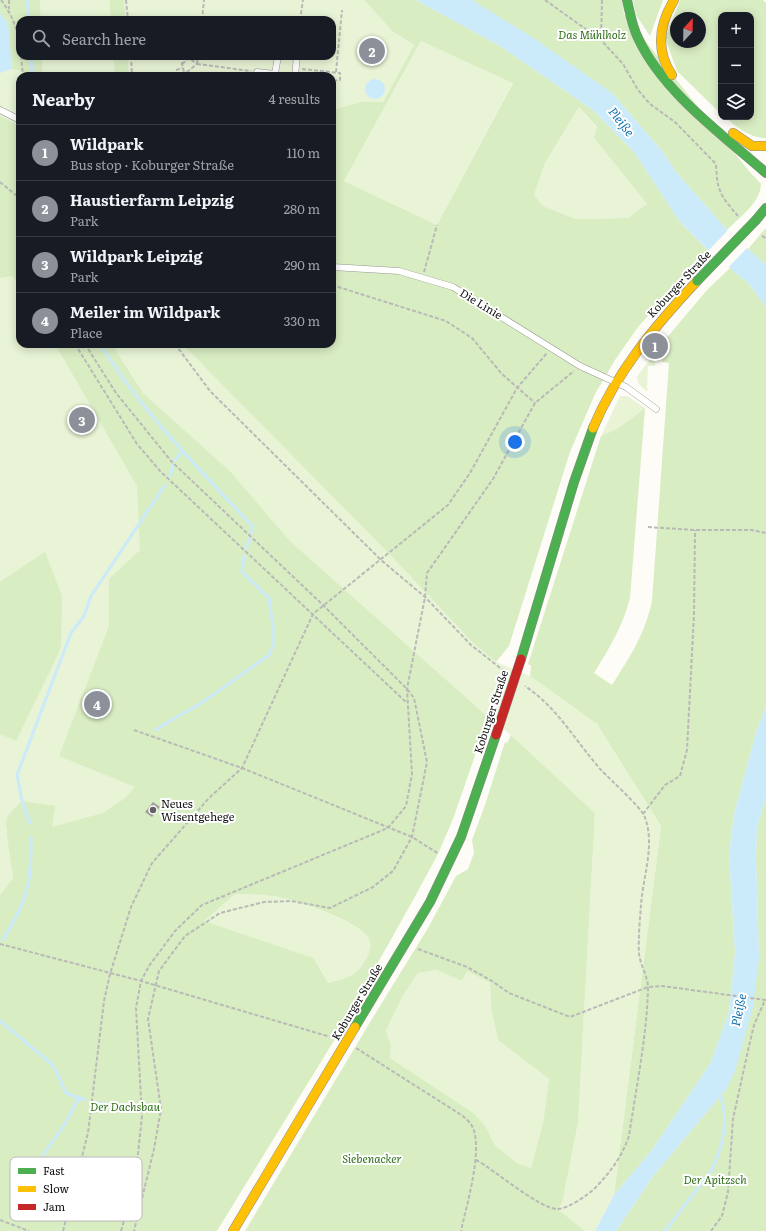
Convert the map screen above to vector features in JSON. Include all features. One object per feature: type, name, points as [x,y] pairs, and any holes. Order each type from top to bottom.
[{"type":"main road","points":[[627,0],[636,34],[642,48],[660,75],[681,98],[766,173]]},
{"type":"main road","points":[[674,0],[665,13],[660,35],[661,56],[668,70],[678,83],[729,130],[752,146],[761,155]]},
{"type":"main road","points":[[752,146],[766,146]]},
{"type":"main road","name":"Koburger Straße","points":[[233,1231],[406,943],[451,860],[472,808],[521,659],[575,480],[594,427],[615,383],[651,332],[766,208]]},
{"type":"lane","points":[[275,72],[277,60]]},
{"type":"lane","points":[[295,72],[296,60]]},
{"type":"lane","points":[[0,110],[16,118]]},
{"type":"lane","name":"Die Linie","points":[[336,267],[399,271],[453,288],[580,366],[626,387],[656,409]]},
{"type":"path","points":[[1,0],[9,10],[16,29]]},
{"type":"path","points":[[9,0],[9,10]]},
{"type":"path","points":[[126,0],[128,16]]},
{"type":"path","points":[[202,16],[204,0]]},
{"type":"path","points":[[301,16],[303,0]]},
{"type":"path","points":[[545,0],[601,40],[624,64],[638,90],[650,104],[675,122],[716,164],[717,182],[721,197],[738,216]]},
{"type":"path","points":[[601,40],[602,0]]},
{"type":"path","points":[[336,72],[342,10]]},
{"type":"path","points":[[21,60],[23,72]]},
{"type":"path","points":[[131,60],[132,72]]},
{"type":"path","points":[[182,60],[184,72]]},
{"type":"path","points":[[182,64],[187,60]]},
{"type":"path","points":[[192,60],[197,64],[245,72]]},
{"type":"path","points":[[185,72],[197,64],[198,60]]},
{"type":"path","points":[[176,70],[182,68]]},
{"type":"path","points":[[295,69],[340,73],[340,80],[336,80]]},
{"type":"path","points":[[0,182],[16,195]]},
{"type":"path","points":[[422,277],[437,225]]},
{"type":"path","points":[[762,236],[766,238]]},
{"type":"path","points":[[336,286],[446,321],[472,338],[502,374],[535,403]]},
{"type":"path","points":[[77,348],[137,444],[161,472],[407,703]]},
{"type":"path","points":[[88,348],[116,393],[171,461],[323,605],[407,689],[414,698],[427,762],[412,837],[393,871],[373,887],[330,908],[291,901],[264,902],[220,913],[184,936],[160,971],[155,986],[148,1019],[160,1109],[154,1149],[142,1198]]},
{"type":"path","points":[[178,348],[210,391],[381,560],[425,597],[471,645],[507,673]]},
{"type":"path","points":[[82,1157],[88,1133],[104,1001],[110,974],[131,907],[152,863],[209,798],[242,768],[313,614],[448,505],[470,473],[517,388],[552,348]]},
{"type":"path","points":[[138,1157],[142,1116],[136,1008],[141,981],[149,966],[175,931],[202,905],[388,828],[406,806],[412,774],[407,689],[425,597],[427,573],[493,479],[535,403],[580,366]]},
{"type":"path","points":[[648,527],[695,530],[752,530],[766,533]]},
{"type":"path","points":[[643,814],[665,785],[680,776],[687,750],[694,614],[695,530]]},
{"type":"path","points":[[476,1160],[540,1203],[557,1209],[572,1204],[586,1196],[619,1159],[629,1136],[645,1023],[648,987],[645,971],[639,954],[641,904],[648,858],[649,832],[643,814],[596,764],[570,729],[539,695],[520,682]]},
{"type":"path","points":[[134,730],[242,768],[412,837],[438,854],[451,860]]},
{"type":"path","points":[[406,943],[467,967],[492,981],[509,993],[570,1017],[648,987],[662,986],[766,1000],[754,1025],[733,1119],[728,1192],[722,1216],[711,1231]]},
{"type":"path","points":[[0,944],[141,981],[336,1039]]},
{"type":"path","points":[[356,1048],[463,1116],[472,1126],[476,1160],[461,1231]]},
{"type":"path","points":[[0,1220],[29,1231]]},
{"type":"path","points":[[63,1231],[66,1221]]},
{"type":"path","points":[[121,1231],[124,1221]]},
{"type":"path","points":[[134,1231],[136,1221]]},
{"type":"green space","points":[[0,0],[30,0],[22,16],[16,16],[16,60],[22,60],[29,72],[16,72],[16,348],[108,348],[139,392],[175,827],[6,830],[9,839],[13,878],[0,895]]},
{"type":"green space","points":[[0,0],[40,0],[41,16],[16,16],[16,60],[42,60],[43,72],[22,72],[12,69],[8,24],[0,13]]},
{"type":"green space","points":[[40,0],[109,0],[111,16],[41,16]]},
{"type":"green space","points":[[109,0],[124,0],[126,16],[111,16]]},
{"type":"green space","points":[[124,0],[364,0],[392,31],[414,45],[383,102],[360,102],[336,109],[336,72],[129,72],[128,60],[336,60],[336,16],[126,16]]},
{"type":"green space","points":[[364,0],[416,0],[500,46],[593,110],[634,152],[680,222],[708,250],[638,327],[615,360],[595,394],[570,452],[509,646],[496,662],[473,643],[396,561],[186,348],[336,348],[336,109],[360,102],[383,102],[414,45],[392,31]],"holes":[[[421,41],[513,83],[437,225],[344,181]],[[579,107],[597,127],[594,138],[647,204],[628,218],[576,219],[543,206],[534,195],[545,163]]]},
{"type":"green space","name":"Das Mühlholz","points":[[472,0],[622,0],[624,14],[761,184],[760,191],[753,203],[727,230],[676,172],[662,151],[612,93]]},
{"type":"green space","name":"Das Mühlholz","points":[[633,0],[663,0],[650,36],[636,15]]},
{"type":"green space","points":[[680,0],[763,0],[766,3],[766,138],[760,138],[749,134],[729,120],[754,120],[754,12],[718,12],[718,111],[677,71],[665,38],[670,25],[670,48],[706,48],[706,12],[675,12]]},
{"type":"green space","points":[[421,41],[513,82],[437,225],[344,181]]},
{"type":"green space","points":[[42,60],[113,60],[115,72],[43,72]]},
{"type":"green space","points":[[113,60],[128,60],[129,72],[115,72]]},
{"type":"green space","points":[[579,107],[597,128],[594,138],[647,204],[628,218],[576,219],[543,206],[534,195],[545,163]]},
{"type":"green space","points":[[0,116],[16,124],[16,281],[13,276],[0,278]]},
{"type":"green space","points":[[766,228],[766,265],[748,249]]},
{"type":"green space","points":[[730,268],[749,284],[766,307],[766,706],[756,733],[734,814],[729,854],[735,952],[729,1012],[710,1064],[652,1150],[614,1195],[661,826],[597,724],[530,676],[531,666],[528,664],[601,436],[617,429],[645,408],[630,598],[619,628],[594,673],[612,685],[636,645],[645,625],[652,601],[669,363],[662,362],[664,341],[707,290]]},
{"type":"green space","points":[[661,344],[660,358],[655,358],[655,366],[648,366],[648,390],[646,391],[638,383],[637,377]]},
{"type":"green space","name":"Der Dachsbau","points":[[57,348],[115,348],[143,393],[230,471],[290,541],[487,716],[485,727],[453,819],[438,854],[335,1039],[217,1231],[0,1231],[0,895],[13,878],[6,822],[12,811],[22,801],[55,806],[52,827],[103,813],[125,798],[135,787],[59,756],[109,626],[109,579],[140,550],[137,486]],"holes":[[[235,894],[262,895],[308,905],[338,917],[361,930],[368,937],[370,944],[368,955],[364,962],[352,975],[328,983],[313,958],[204,921]]]},
{"type":"green space","points":[[115,348],[186,348],[396,561],[473,643],[496,662],[530,676],[597,724],[661,826],[614,1195],[595,1231],[585,1231],[559,1210],[563,1199],[578,1123],[595,813],[511,735],[487,716],[290,541],[230,471],[143,393]]},
{"type":"green space","points":[[620,396],[627,396],[645,408],[617,429],[601,436]]},
{"type":"green space","points":[[45,552],[62,596],[61,648],[16,741],[0,734],[0,582]]},
{"type":"green space","name":"Siebenacker","points":[[511,735],[595,813],[578,1123],[563,1199],[559,1210],[585,1231],[245,1231],[428,928],[456,876],[468,869],[474,853],[472,840],[505,742],[507,743]],"holes":[[[436,970],[462,981],[467,971],[490,983],[491,1008],[498,1040],[549,1079],[543,1123],[531,1168],[517,1163],[495,1145],[486,1127],[475,1114],[390,1058],[391,1045],[386,1031],[402,997],[418,973]]]},
{"type":"green space","name":"Der Apitzsch","points":[[766,796],[766,1231],[616,1231],[654,1175],[727,1088],[759,959],[756,857],[757,828]]},
{"type":"green space","points":[[235,894],[262,895],[281,898],[308,905],[338,917],[361,930],[368,937],[370,948],[368,955],[356,972],[352,975],[328,983],[203,921]]},
{"type":"green space","points":[[436,970],[462,981],[467,971],[490,983],[491,1008],[498,1040],[549,1079],[543,1123],[531,1169],[517,1163],[495,1145],[486,1127],[475,1114],[390,1058],[391,1045],[386,1031],[402,997],[418,973]]},
{"type":"water","name":"Pleiße","points":[[416,0],[472,0],[535,39],[612,93],[662,151],[676,172],[727,230],[766,265],[766,307],[749,284],[708,250],[680,222],[634,152],[593,110],[500,46]]},
{"type":"water","points":[[0,13],[8,24],[12,69],[0,73]]},
{"type":"water","points":[[375,79],[382,82],[385,89],[382,96],[375,99],[368,96],[365,89],[368,82]]},
{"type":"water","name":"Pleiße","points":[[766,706],[766,796],[757,828],[756,857],[759,959],[753,1007],[735,1071],[727,1088],[654,1175],[616,1231],[595,1231],[614,1195],[652,1150],[710,1064],[729,1012],[735,952],[729,854],[734,814],[756,733]]},
{"type":"pier","points":[[729,229],[748,247],[727,269],[707,252]]},
{"type":"building","name":"Neues Wisentgehege","points":[[153,802],[160,807],[152,817],[145,812]]},
{"type":"waterway","points":[[27,0],[29,16]]},
{"type":"waterway","points":[[31,60],[32,72]]},
{"type":"waterway","points":[[103,348],[134,393],[172,439],[253,527],[251,533]]},
{"type":"waterway","points":[[175,460],[182,451]]},
{"type":"waterway","points":[[170,476],[173,465]]},
{"type":"waterway","points":[[30,823],[22,801],[17,775],[71,633],[84,616],[91,596],[165,485]]},
{"type":"waterway","points":[[246,548],[250,538]]},
{"type":"waterway","points":[[155,730],[203,702],[269,655],[273,646],[273,627],[269,598],[242,572],[244,556]]},
{"type":"waterway","points":[[3,940],[18,914],[26,891],[29,879],[31,837]]},
{"type":"waterway","points":[[0,1021],[53,1065],[66,1093],[85,1100]]},
{"type":"waterway","points":[[665,1231],[711,1171],[719,1152],[724,1132],[724,1112],[719,1092]]},
{"type":"waterway","points":[[42,1157],[66,1122],[79,1097]]},
{"type":"waterway","points":[[98,1103],[111,1105]]},
{"type":"traffic: fast","points":[[627,0],[638,38],[649,58],[662,76],[695,111],[766,173]]},
{"type":"traffic: fast","points":[[756,220],[766,208]]},
{"type":"traffic: fast","points":[[697,281],[756,220]]},
{"type":"traffic: fast","points":[[521,659],[574,482],[593,428]]},
{"type":"traffic: fast","points":[[355,1027],[430,902],[461,837],[496,735]]},
{"type":"traffic: slow","points":[[672,75],[663,56],[661,38],[665,19],[674,0]]},
{"type":"traffic: slow","points":[[733,133],[752,146],[766,146]]},
{"type":"traffic: slow","points":[[593,428],[613,387],[625,368],[666,315],[697,281]]},
{"type":"traffic: slow","points":[[233,1231],[355,1027]]},
{"type":"traffic: jam","points":[[496,735],[521,659]]},
{"type":"place","name":"Haustierfarm Leipzig","points":[[372,51]]},
{"type":"place","name":"Wildpark","points":[[655,346]]},
{"type":"place","name":"Wildpark Leipzig","points":[[82,420]]},
{"type":"place","name":"Meiler im Wildpark","points":[[97,704]]},
{"type":"place","name":"Neues Wisentgehege","points":[[153,810]]}]
